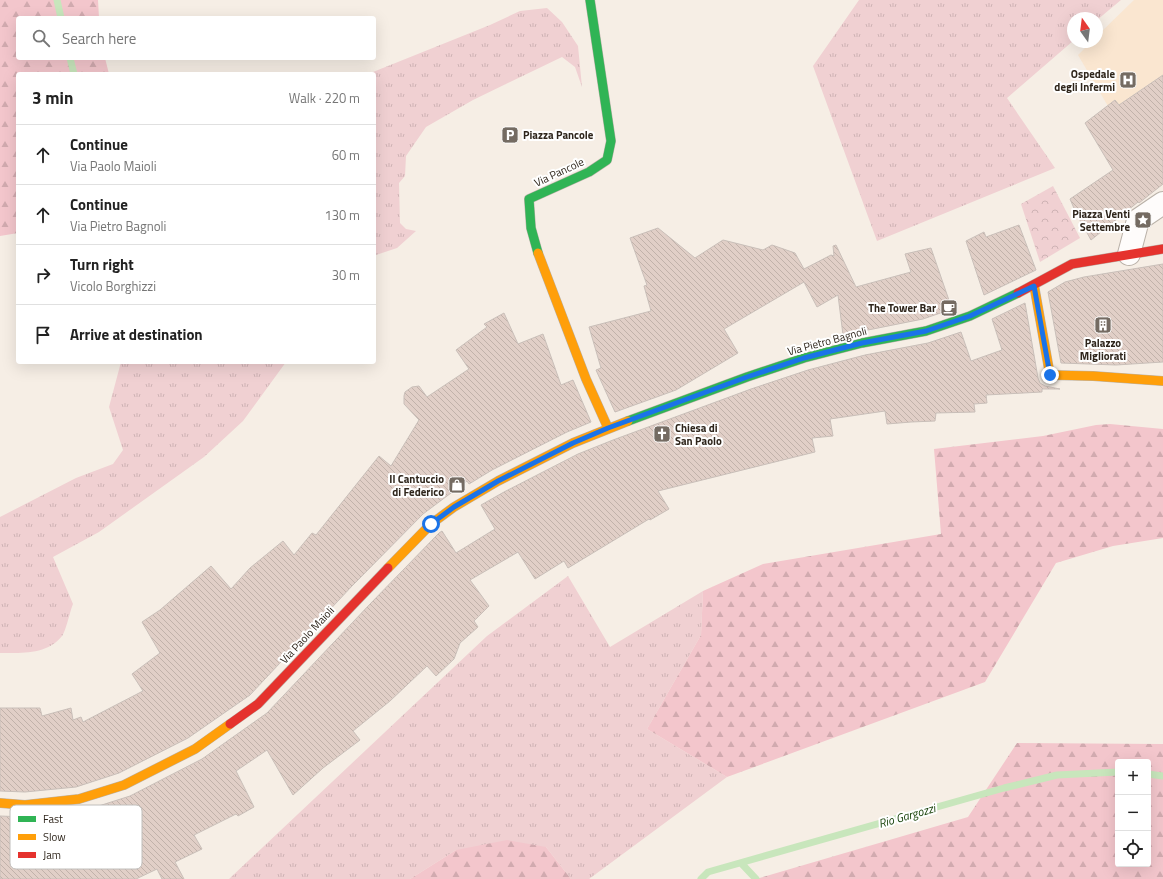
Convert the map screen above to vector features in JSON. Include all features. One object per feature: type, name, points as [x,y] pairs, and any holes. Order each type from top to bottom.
[{"type":"street","name":"Via Pancole","points":[[590,0],[611,141],[607,160],[589,172],[529,199],[531,228],[540,260],[586,379],[608,428]]},
{"type":"street","points":[[1163,203],[1138,220],[1129,254],[1163,249]]},
{"type":"street","name":"Via Pietro Bagnoli","points":[[608,428],[747,377],[804,358],[862,343],[926,331],[956,321],[1034,286],[1072,264],[1129,254]]},
{"type":"street","points":[[1034,286],[1050,375],[1163,380]]},
{"type":"street","name":"Via Paolo Maioli","points":[[0,804],[25,805],[79,799],[124,785],[195,749],[258,704],[361,595],[431,524],[454,507],[498,481],[573,443],[608,428]]},
{"type":"shaded area","name":"Ospedale degli Infermi","points":[[1134,0],[1163,0],[1163,184],[1139,203],[1128,186],[1112,113],[1078,55],[1085,48],[1103,48],[1103,30]]},
{"type":"green space","points":[[0,0],[98,0],[99,16],[16,16],[16,60],[106,60],[108,72],[16,72],[16,233],[0,236]]},
{"type":"green space","points":[[859,0],[1121,0],[1103,15],[1103,12],[1067,12],[1067,46],[1007,98],[1055,168],[877,241],[813,66]]},
{"type":"green space","points":[[547,8],[562,22],[578,46],[582,87],[575,67],[562,57],[473,100],[426,127],[406,156],[405,176],[399,183],[400,223],[406,229],[416,231],[397,248],[376,255],[376,72],[373,72],[490,25],[520,11]]},
{"type":"green space","points":[[1053,186],[1080,238],[1040,262],[1021,204]]},
{"type":"green space","points":[[120,364],[285,364],[243,421],[204,457],[99,532],[53,557],[73,604],[62,636],[49,647],[41,650],[25,653],[0,653],[0,517],[76,478],[113,464],[123,450],[109,407]]},
{"type":"green space","points":[[1110,424],[1163,429],[1163,538],[1113,546],[1056,563],[985,682],[727,777],[647,729],[701,635],[703,591],[763,564],[941,534],[934,449],[1043,436],[1096,425]]},
{"type":"green space","points":[[568,576],[610,647],[703,591],[701,635],[647,729],[727,777],[589,879],[571,879],[546,847],[456,850],[410,879],[229,879],[487,636]]},
{"type":"green space","points":[[1017,743],[1163,744],[1163,879],[756,879],[968,817]]},
{"type":"green space","points":[[507,840],[546,847],[571,879],[410,879],[456,850]]},
{"type":"building","points":[[1163,75],[1163,184],[1091,240],[1070,199],[1113,170],[1085,123],[1115,100],[1119,105]]},
{"type":"building","points":[[1019,225],[1036,270],[984,295],[966,241],[984,232],[986,237]]},
{"type":"building","points":[[658,228],[695,258],[723,240],[763,250],[772,245],[795,253],[804,269],[831,255],[834,256],[833,246],[836,245],[856,287],[911,272],[905,254],[931,248],[952,309],[923,319],[843,335],[838,295],[817,307],[804,282],[724,329],[738,353],[676,390],[615,412],[596,370],[601,368],[589,327],[651,311],[644,286],[647,285],[630,238]]},
{"type":"building","name":"Palazzo Migliorati","points":[[1163,264],[1163,362],[1116,365],[1061,363],[1048,292],[1065,282],[1084,277]]},
{"type":"building","points":[[1025,303],[1040,383],[1045,386],[1060,389],[1042,389],[1042,392],[986,395],[987,403],[974,404],[975,412],[936,413],[935,421],[887,424],[885,411],[830,419],[833,436],[812,438],[815,452],[658,491],[669,509],[650,520],[649,519],[568,568],[564,561],[535,579],[518,552],[470,580],[489,606],[474,621],[478,627],[460,643],[454,659],[436,676],[427,666],[390,701],[353,731],[360,740],[323,768],[293,795],[267,750],[236,771],[254,807],[238,816],[236,814],[194,835],[202,849],[175,862],[184,879],[162,879],[157,869],[136,879],[0,879],[0,816],[10,816],[10,869],[142,869],[142,805],[102,805],[130,796],[202,759],[267,713],[439,533],[442,531],[456,553],[495,529],[481,505],[504,492],[578,454],[751,389],[808,370],[865,355],[928,343],[961,332],[971,361],[1002,350],[992,319]]},
{"type":"building","points":[[504,313],[518,344],[543,334],[561,385],[573,380],[591,422],[567,432],[492,470],[469,484],[467,481],[423,514],[352,586],[250,695],[188,738],[119,773],[76,787],[25,792],[0,791],[0,708],[40,708],[42,716],[71,708],[73,720],[81,717],[83,722],[143,691],[132,674],[160,653],[142,622],[160,610],[211,566],[231,589],[250,568],[283,541],[294,555],[312,533],[316,535],[379,456],[391,466],[419,420],[404,404],[405,392],[412,387],[419,386],[427,397],[469,369],[456,350],[487,327],[484,324]]},
{"type":"waterway","points":[[57,0],[61,16]]},
{"type":"waterway","points":[[70,60],[74,72]]},
{"type":"waterway","name":"Rio Gargozzi","points":[[701,879],[708,872],[1004,788],[1057,775],[1115,772]]},
{"type":"waterway","name":"Rio Gargozzi","points":[[1151,774],[1163,776]]},
{"type":"waterway","points":[[741,863],[756,879]]},
{"type":"traffic: fast","points":[[538,253],[531,228],[529,199],[589,172],[607,160],[611,141],[590,0]]},
{"type":"traffic: fast","points":[[628,421],[747,377],[804,358],[862,343],[926,331],[970,316],[1018,293]]},
{"type":"traffic: slow","points":[[538,253],[586,379],[608,428]]},
{"type":"traffic: slow","points":[[1034,285],[1050,375],[1093,376],[1163,381]]},
{"type":"traffic: slow","points":[[388,568],[431,524],[454,507],[498,481],[573,443],[628,421]]},
{"type":"traffic: slow","points":[[0,803],[25,805],[79,799],[124,785],[195,749],[230,724]]},
{"type":"traffic: jam","points":[[1018,293],[1072,264],[1163,249]]},
{"type":"traffic: jam","points":[[230,724],[258,704],[388,568]]},
{"type":"place","name":"Ospedale degli Infermi","points":[[1128,80]]},
{"type":"place","name":"Piazza Pancole","points":[[510,135]]},
{"type":"place","name":"Piazza Venti Settembre","points":[[1143,220]]},
{"type":"place","name":"The Tower Bar","points":[[949,308]]},
{"type":"place","name":"Palazzo Migliorati","points":[[1103,325]]},
{"type":"place","name":"Chiesa di San Paolo","points":[[662,434]]},
{"type":"place","name":"Il Cantuccio di Federico","points":[[457,485]]},
{"type":"route","points":[[431,524],[454,507],[498,481],[573,443],[608,428],[747,377],[804,358],[862,343],[926,331],[970,316],[1034,286],[1050,375]]}]
